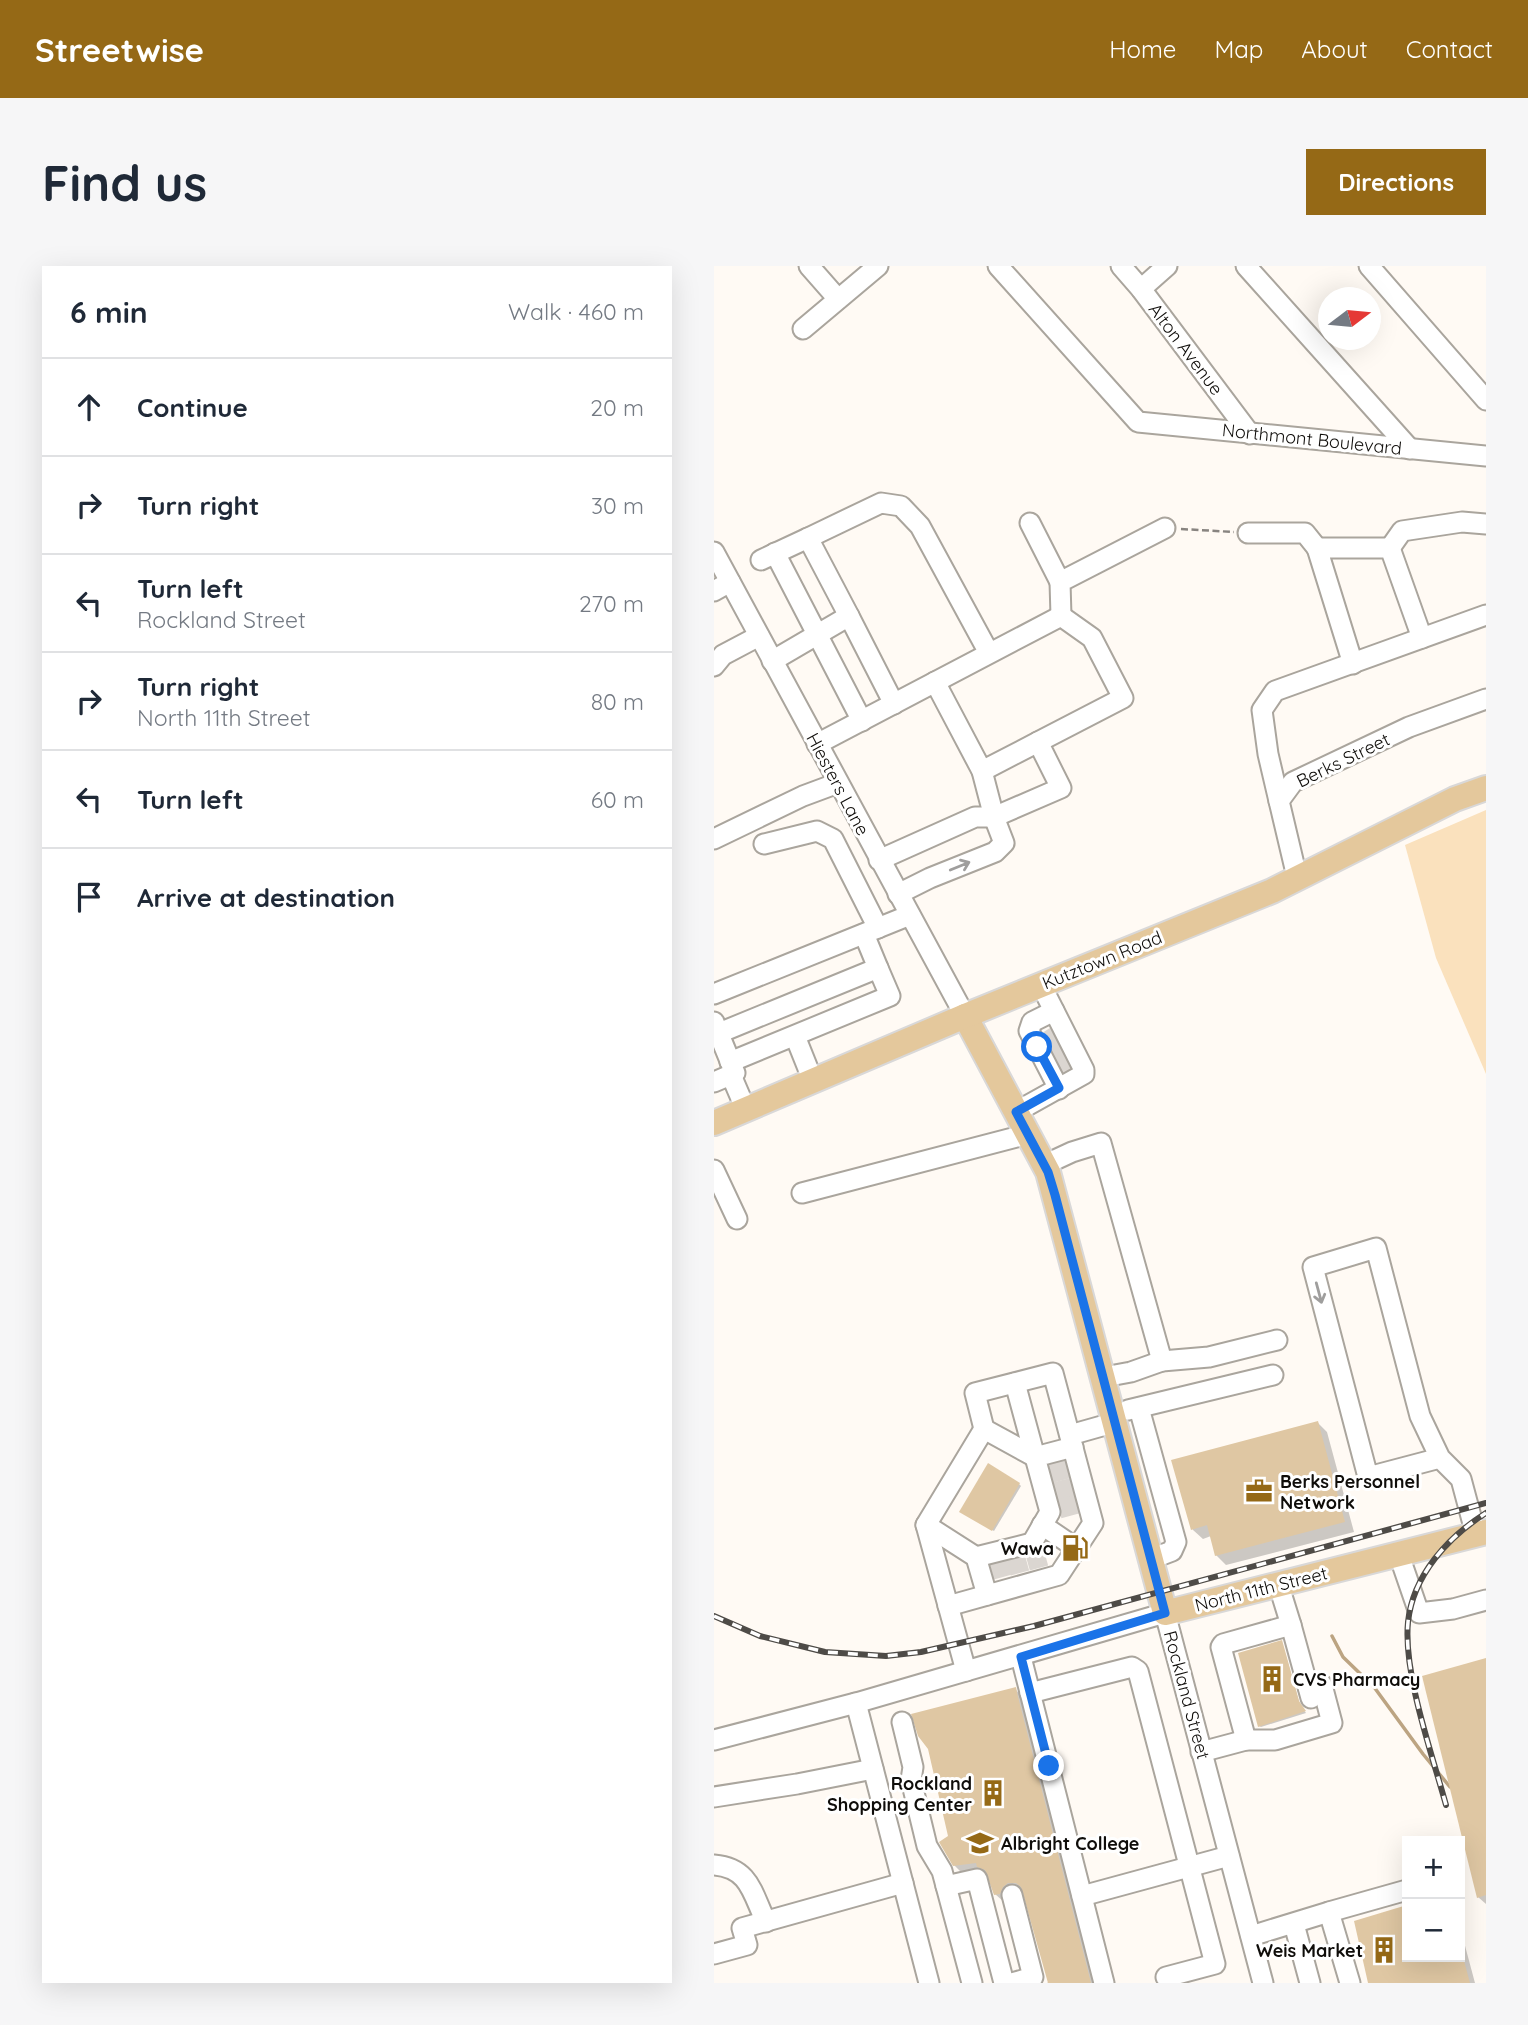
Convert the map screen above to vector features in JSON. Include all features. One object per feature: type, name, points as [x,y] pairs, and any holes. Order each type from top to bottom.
[{"type":"main road","name":"Kutztown Road","points":[[714,1123],[965,1016],[1272,891],[1455,799],[1486,788]]},
{"type":"main road","name":"Rockland Street","points":[[965,1016],[1044,1165],[1055,1195],[1165,1613]]},
{"type":"main road","name":"North 11th Street","points":[[1165,1613],[1481,1534]]},
{"type":"street","points":[[809,266],[838,299]]},
{"type":"street","name":"Northmont Boulevard","points":[[998,266],[1138,422],[1486,456]]},
{"type":"street","name":"Alton Avenue","points":[[1121,266],[1250,434]]},
{"type":"street","points":[[1141,289],[1167,266]]},
{"type":"street","points":[[1246,266],[1410,449]]},
{"type":"street","points":[[1368,266],[1486,400]]},
{"type":"street","points":[[803,329],[838,299],[865,270]]},
{"type":"street","points":[[862,721],[818,634],[768,557],[881,503],[901,506],[920,526],[989,653]]},
{"type":"street","points":[[1390,548],[1402,531],[1462,522],[1486,524]]},
{"type":"street","points":[[1030,523],[1060,582],[1061,616]]},
{"type":"street","points":[[1060,582],[1165,528]]},
{"type":"street","points":[[1248,533],[1305,533],[1317,548],[1357,662]]},
{"type":"street","points":[[808,538],[894,704]]},
{"type":"street","points":[[1317,548],[1390,548]]},
{"type":"street","points":[[1390,548],[1422,638]]},
{"type":"street","name":"Hiesters Lane","points":[[714,551],[722,587],[759,636],[965,1016]]},
{"type":"street","points":[[1279,801],[1268,754],[1262,710],[1275,691],[1486,615]]},
{"type":"street","points":[[772,661],[849,616]]},
{"type":"street","points":[[817,744],[1061,616]]},
{"type":"street","points":[[982,771],[1123,698],[1092,638],[1061,616]]},
{"type":"street","points":[[717,659],[759,636]]},
{"type":"street","points":[[898,894],[995,852],[1004,843],[982,771],[935,682]]},
{"type":"street","name":"Berks Street","points":[[1297,877],[1279,801],[1293,782],[1409,727],[1486,699]]},
{"type":"street","points":[[879,860],[975,817],[994,817],[1061,788],[1038,742]]},
{"type":"street","points":[[714,839],[803,796],[838,783]]},
{"type":"street","points":[[725,1073],[795,1036],[890,996],[878,968],[871,931],[832,839],[817,831],[764,844]]},
{"type":"street","points":[[836,847],[865,834]]},
{"type":"street","points":[[714,994],[910,915]]},
{"type":"street","points":[[746,1110],[725,1073],[716,1027],[878,968]]},
{"type":"street","points":[[1016,1112],[1054,1046],[1041,985]]},
{"type":"street","points":[[795,1036],[813,1081]]},
{"type":"street","points":[[802,1193],[1028,1134]]},
{"type":"street","points":[[1044,1165],[1101,1143],[1162,1361]]},
{"type":"street","points":[[714,1170],[737,1219]]},
{"type":"street","points":[[1440,1458],[1367,1477],[1312,1267],[1376,1248],[1420,1416],[1440,1458],[1461,1479],[1481,1534]]},
{"type":"street","points":[[1104,1377],[1131,1372],[1162,1361],[1209,1357],[1277,1340]]},
{"type":"street","points":[[926,1525],[976,1557],[1019,1565],[1059,1575],[1093,1523],[1060,1489],[984,1429],[975,1393],[1054,1373],[1071,1441],[1060,1489],[1019,1565],[987,1595],[948,1606]]},
{"type":"street","points":[[1060,1489],[1071,1441],[1114,1417],[1139,1408],[1273,1375]]},
{"type":"street","points":[[1015,1383],[1060,1489],[1076,1548]]},
{"type":"street","points":[[1139,1408],[1176,1542],[1172,1551],[1152,1559]]},
{"type":"street","points":[[966,1671],[926,1525],[984,1429]]},
{"type":"street","points":[[1399,1555],[1419,1613],[1452,1609],[1486,1600]]},
{"type":"street","points":[[976,1557],[987,1595]]},
{"type":"street","points":[[1201,1752],[1246,1740],[1275,1740],[1313,1706],[1278,1583]]},
{"type":"street","name":"North 11th Street","points":[[714,1740],[1021,1657],[1165,1613]]},
{"type":"street","name":"Rockland Street","points":[[1165,1613],[1263,1983]]},
{"type":"street","points":[[1246,1740],[1223,1644],[1291,1625]]},
{"type":"street","points":[[1021,1657],[1104,1983]]},
{"type":"street","points":[[1030,1693],[1132,1667],[1138,1671],[1215,1964],[1160,1981]]},
{"type":"street","points":[[856,1703],[929,1983]]},
{"type":"street","points":[[902,1722],[913,1767],[912,1784],[927,1846],[942,1871],[972,1983]]},
{"type":"street","points":[[714,1797],[873,1769]]},
{"type":"street","points":[[880,1793],[912,1784]]},
{"type":"street","points":[[896,1854],[927,1846]]},
{"type":"street","points":[[1082,1896],[1229,1856]]},
{"type":"street","points":[[714,1865],[733,1869],[743,1875],[766,1922]]},
{"type":"street","points":[[946,1886],[977,1879],[1004,1983]]},
{"type":"street","points":[[714,1954],[747,1945],[742,1928],[903,1884]]},
{"type":"street","points":[[1251,1936],[1402,1891]]},
{"type":"street","points":[[1012,1895],[1033,1977],[1012,1983]]},
{"type":"street","points":[[1329,1912],[1350,1983]]},
{"type":"street","points":[[1294,1924],[1310,1983]]},
{"type":"path","points":[[1165,528],[1248,533]]},
{"type":"shaded area","points":[[1486,810],[1486,1074],[1436,958],[1405,845]]},
{"type":"building","name":"Berks Personnel Network","points":[[1318,1421],[1345,1522],[1215,1556],[1207,1525],[1191,1530],[1171,1460]]},
{"type":"building","points":[[988,1463],[1020,1483],[992,1531],[959,1512]]},
{"type":"building","name":"CVS Pharmacy","points":[[1282,1640],[1299,1701],[1306,1711],[1258,1727],[1238,1653]]},
{"type":"building","points":[[1486,1658],[1486,1895],[1477,1898],[1465,1850],[1465,1836],[1462,1836],[1422,1676]]},
{"type":"building","name":"Rockland Shopping Center","points":[[1016,1687],[1091,1983],[1048,1983],[1021,1887],[1016,1883],[1008,1883],[1000,1894],[994,1895],[985,1870],[977,1867],[976,1863],[953,1866],[939,1842],[948,1836],[928,1749],[918,1736],[911,1714]]},
{"type":"building","name":"Weis Market","points":[[1402,1907],[1402,1962],[1464,1962],[1470,1983],[1368,1983],[1354,1921]]},
{"type":"waterway","points":[[1332,1636],[1343,1657],[1374,1687],[1450,1787]]},
{"type":"tunnel","points":[[1044,1043],[1055,1036]]},
{"type":"tunnel","points":[[1050,1056],[1063,1049]]},
{"type":"tunnel","points":[[1057,1068],[1069,1061]]},
{"type":"tunnel","points":[[1049,1474],[1068,1469]]},
{"type":"tunnel","points":[[1054,1492],[1073,1487]]},
{"type":"tunnel","points":[[1059,1509],[1078,1504]]},
{"type":"tunnel","points":[[1034,1550],[1039,1568]]},
{"type":"tunnel","points":[[1015,1555],[1020,1573]]},
{"type":"tunnel","points":[[998,1559],[1003,1577]]},
{"type":"railway","points":[[714,1616],[760,1636],[825,1652],[886,1656],[921,1652],[1034,1626],[1486,1503]]},
{"type":"railway","points":[[1446,1805],[1414,1689],[1408,1622],[1417,1589],[1435,1559],[1458,1534],[1486,1513]]},
{"type":"place","name":"Berks Personnel Network","points":[[1259,1491]]},
{"type":"place","name":"Wawa","points":[[1075,1548]]},
{"type":"place","name":"CVS Pharmacy","points":[[1272,1679]]},
{"type":"place","name":"Rockland Shopping Center","points":[[993,1793]]},
{"type":"place","name":"Albright College","points":[[980,1843]]},
{"type":"place","name":"Weis Market","points":[[1384,1950]]},
{"type":"route","points":[[1037,1047],[1059,1088],[1016,1112],[1048,1172],[1055,1195],[1165,1613],[1021,1657],[1049,1766]]}]
